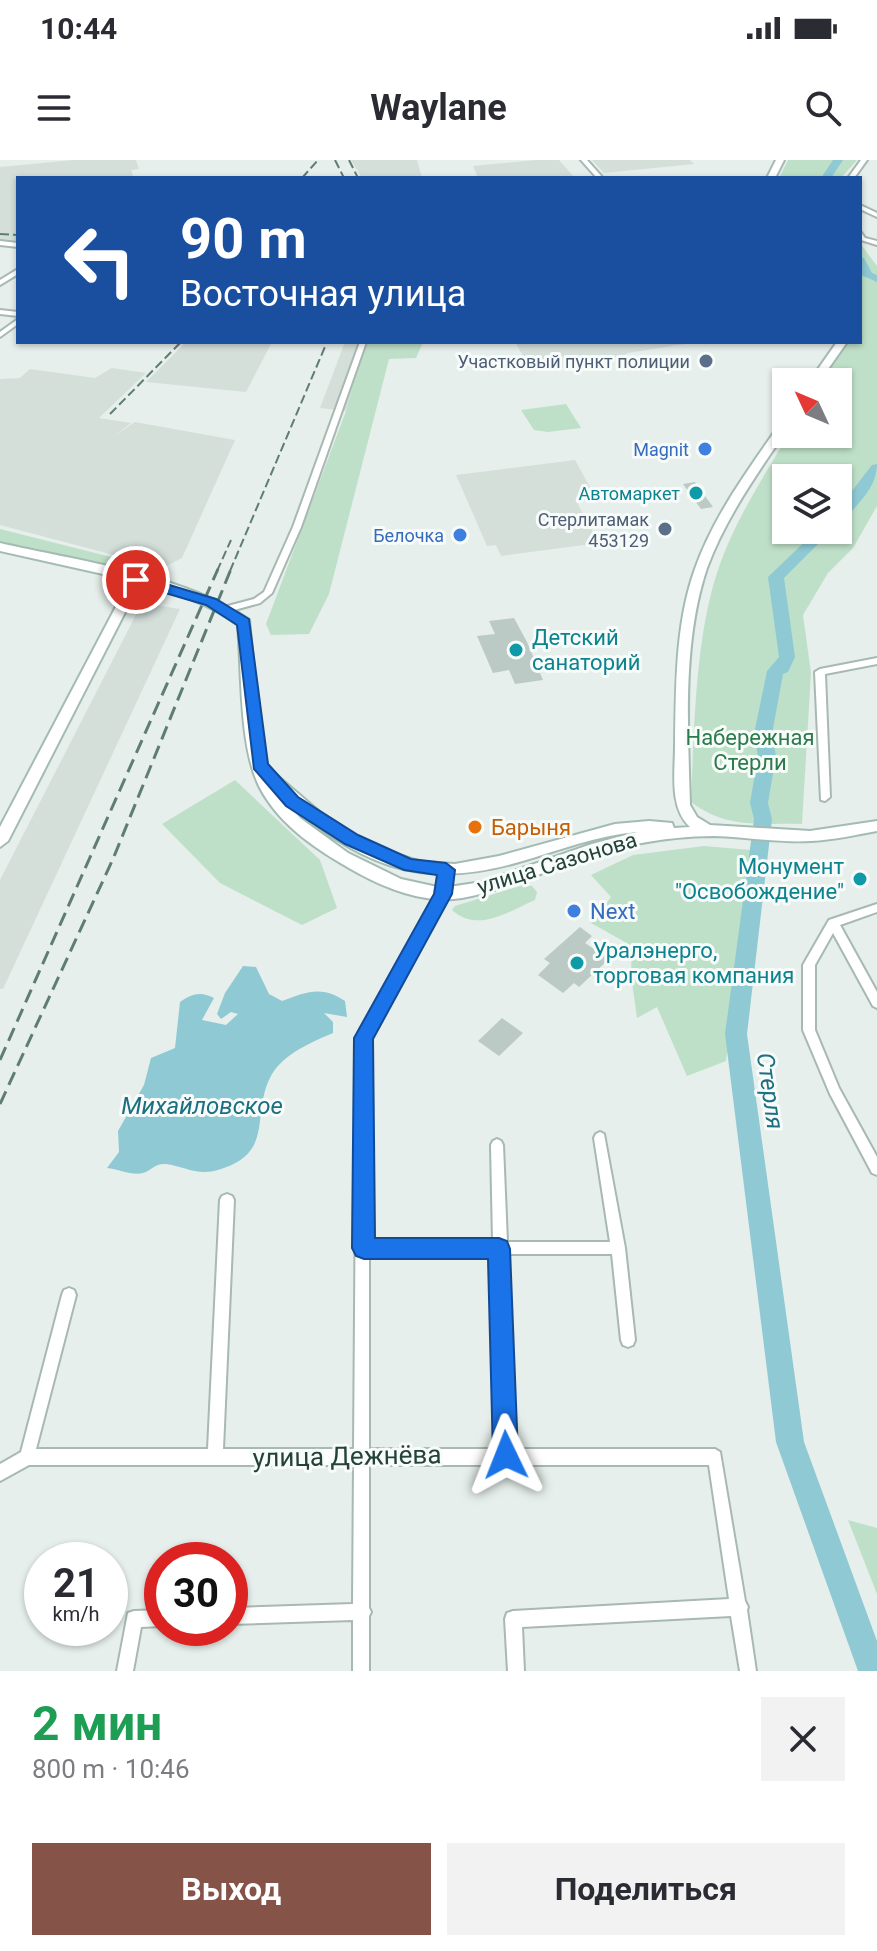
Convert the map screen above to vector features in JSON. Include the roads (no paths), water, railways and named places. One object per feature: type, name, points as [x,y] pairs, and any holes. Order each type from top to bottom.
[{"type":"main road","points":[[824,368],[841,344]]},
{"type":"main road","points":[[772,444],[750,476],[700,572],[687,650],[683,805],[692,821],[708,831],[810,836],[877,826]]},
{"type":"main road","points":[[0,547],[136,580],[227,609]]},
{"type":"main road","points":[[0,841],[136,580]]},
{"type":"main road","name":"улица Сазонова","points":[[227,609],[244,623],[260,765],[272,797],[298,824],[335,854],[374,874],[424,892],[443,894],[469,890],[641,824],[708,831]]},
{"type":"main road","name":"улица Сазонова","points":[[260,765],[292,802],[351,840],[410,865],[446,870],[614,836],[708,831]]},
{"type":"main road","points":[[641,824],[668,818],[683,805]]},
{"type":"street","points":[[584,160],[598,176]]},
{"type":"street","points":[[862,236],[877,243]]},
{"type":"street","points":[[0,335],[16,323]]},
{"type":"street","points":[[227,609],[257,601],[268,593],[297,527],[362,344]]},
{"type":"street","points":[[825,797],[820,672],[877,661]]},
{"type":"street","points":[[361,1671],[363,1038],[443,894],[446,870]]},
{"type":"street","points":[[877,908],[833,923],[809,965],[809,1030],[834,1090],[877,1169]]},
{"type":"street","points":[[833,923],[877,1003]]},
{"type":"street","points":[[600,1138],[618,1248],[628,1340]]},
{"type":"street","points":[[497,1145],[506,1455]]},
{"type":"street","points":[[215,1458],[227,1200]]},
{"type":"street","points":[[364,1248],[618,1248]]},
{"type":"street","points":[[0,1473],[27,1457],[69,1295]]},
{"type":"street","name":"улица Дежнёва","points":[[27,1457],[715,1457],[740,1607]]},
{"type":"street","points":[[516,1671],[513,1619],[740,1607],[748,1671]]},
{"type":"street","points":[[248,1615],[363,1612]]},
{"type":"street","points":[[125,1671],[134,1619],[144,1619]]},
{"type":"water","name":"Михайловское","points":[[243,966],[256,967],[269,994],[282,1001],[314,992],[337,996],[345,1001],[347,1017],[324,1013],[333,1022],[333,1033],[300,1049],[277,1067],[266,1089],[254,1144],[247,1155],[234,1164],[207,1172],[166,1164],[139,1174],[107,1168],[119,1152],[118,1131],[144,1085],[151,1058],[175,1048],[180,1002],[196,994],[214,998],[202,1020],[226,1025],[238,1014],[231,1012],[221,1019],[217,1014],[225,993]]},
{"type":"waterway","name":"Стерля","points":[[827,176],[838,160]]},
{"type":"waterway","name":"Стерля","points":[[862,264],[867,275],[877,279]]},
{"type":"waterway","name":"Стерля","points":[[852,502],[877,468]]},
{"type":"waterway","name":"Стерля","points":[[810,544],[776,577],[787,657],[782,668],[775,671],[763,734],[767,756],[759,803],[763,819],[736,1034],[790,1442],[873,1671]]},
{"type":"railway","points":[[304,176],[318,160]]},
{"type":"railway","points":[[335,160],[343,176]]},
{"type":"railway","points":[[349,160],[357,176]]},
{"type":"railway","points":[[0,234],[16,235]]},
{"type":"railway","points":[[110,414],[179,344]]},
{"type":"railway","points":[[230,571],[326,344]]},
{"type":"railway","points":[[217,571],[231,540]]},
{"type":"railway","points":[[0,1060],[218,569]]},
{"type":"railway","points":[[0,1104],[113,859],[231,569]]},
{"type":"place","name":"Участковый пункт полиции","points":[[706,361]]},
{"type":"place","name":"Magnit","points":[[705,449]]},
{"type":"place","name":"Автомаркет","points":[[696,493]]},
{"type":"place","name":"Стерлитамак 453129","points":[[665,529]]},
{"type":"place","name":"Белочка","points":[[460,535]]},
{"type":"place","name":"Детский санаторий","points":[[516,650]]},
{"type":"place","name":"Барыня","points":[[475,827]]},
{"type":"place","name":"Монумент \"Освобождение\"","points":[[860,879]]},
{"type":"place","name":"Next","points":[[574,911]]},
{"type":"place","name":"Уралэнерго, торговая компания","points":[[577,963]]},
{"type":"park label","name":"Набережная Стерли","points":[[750,750]]}]
